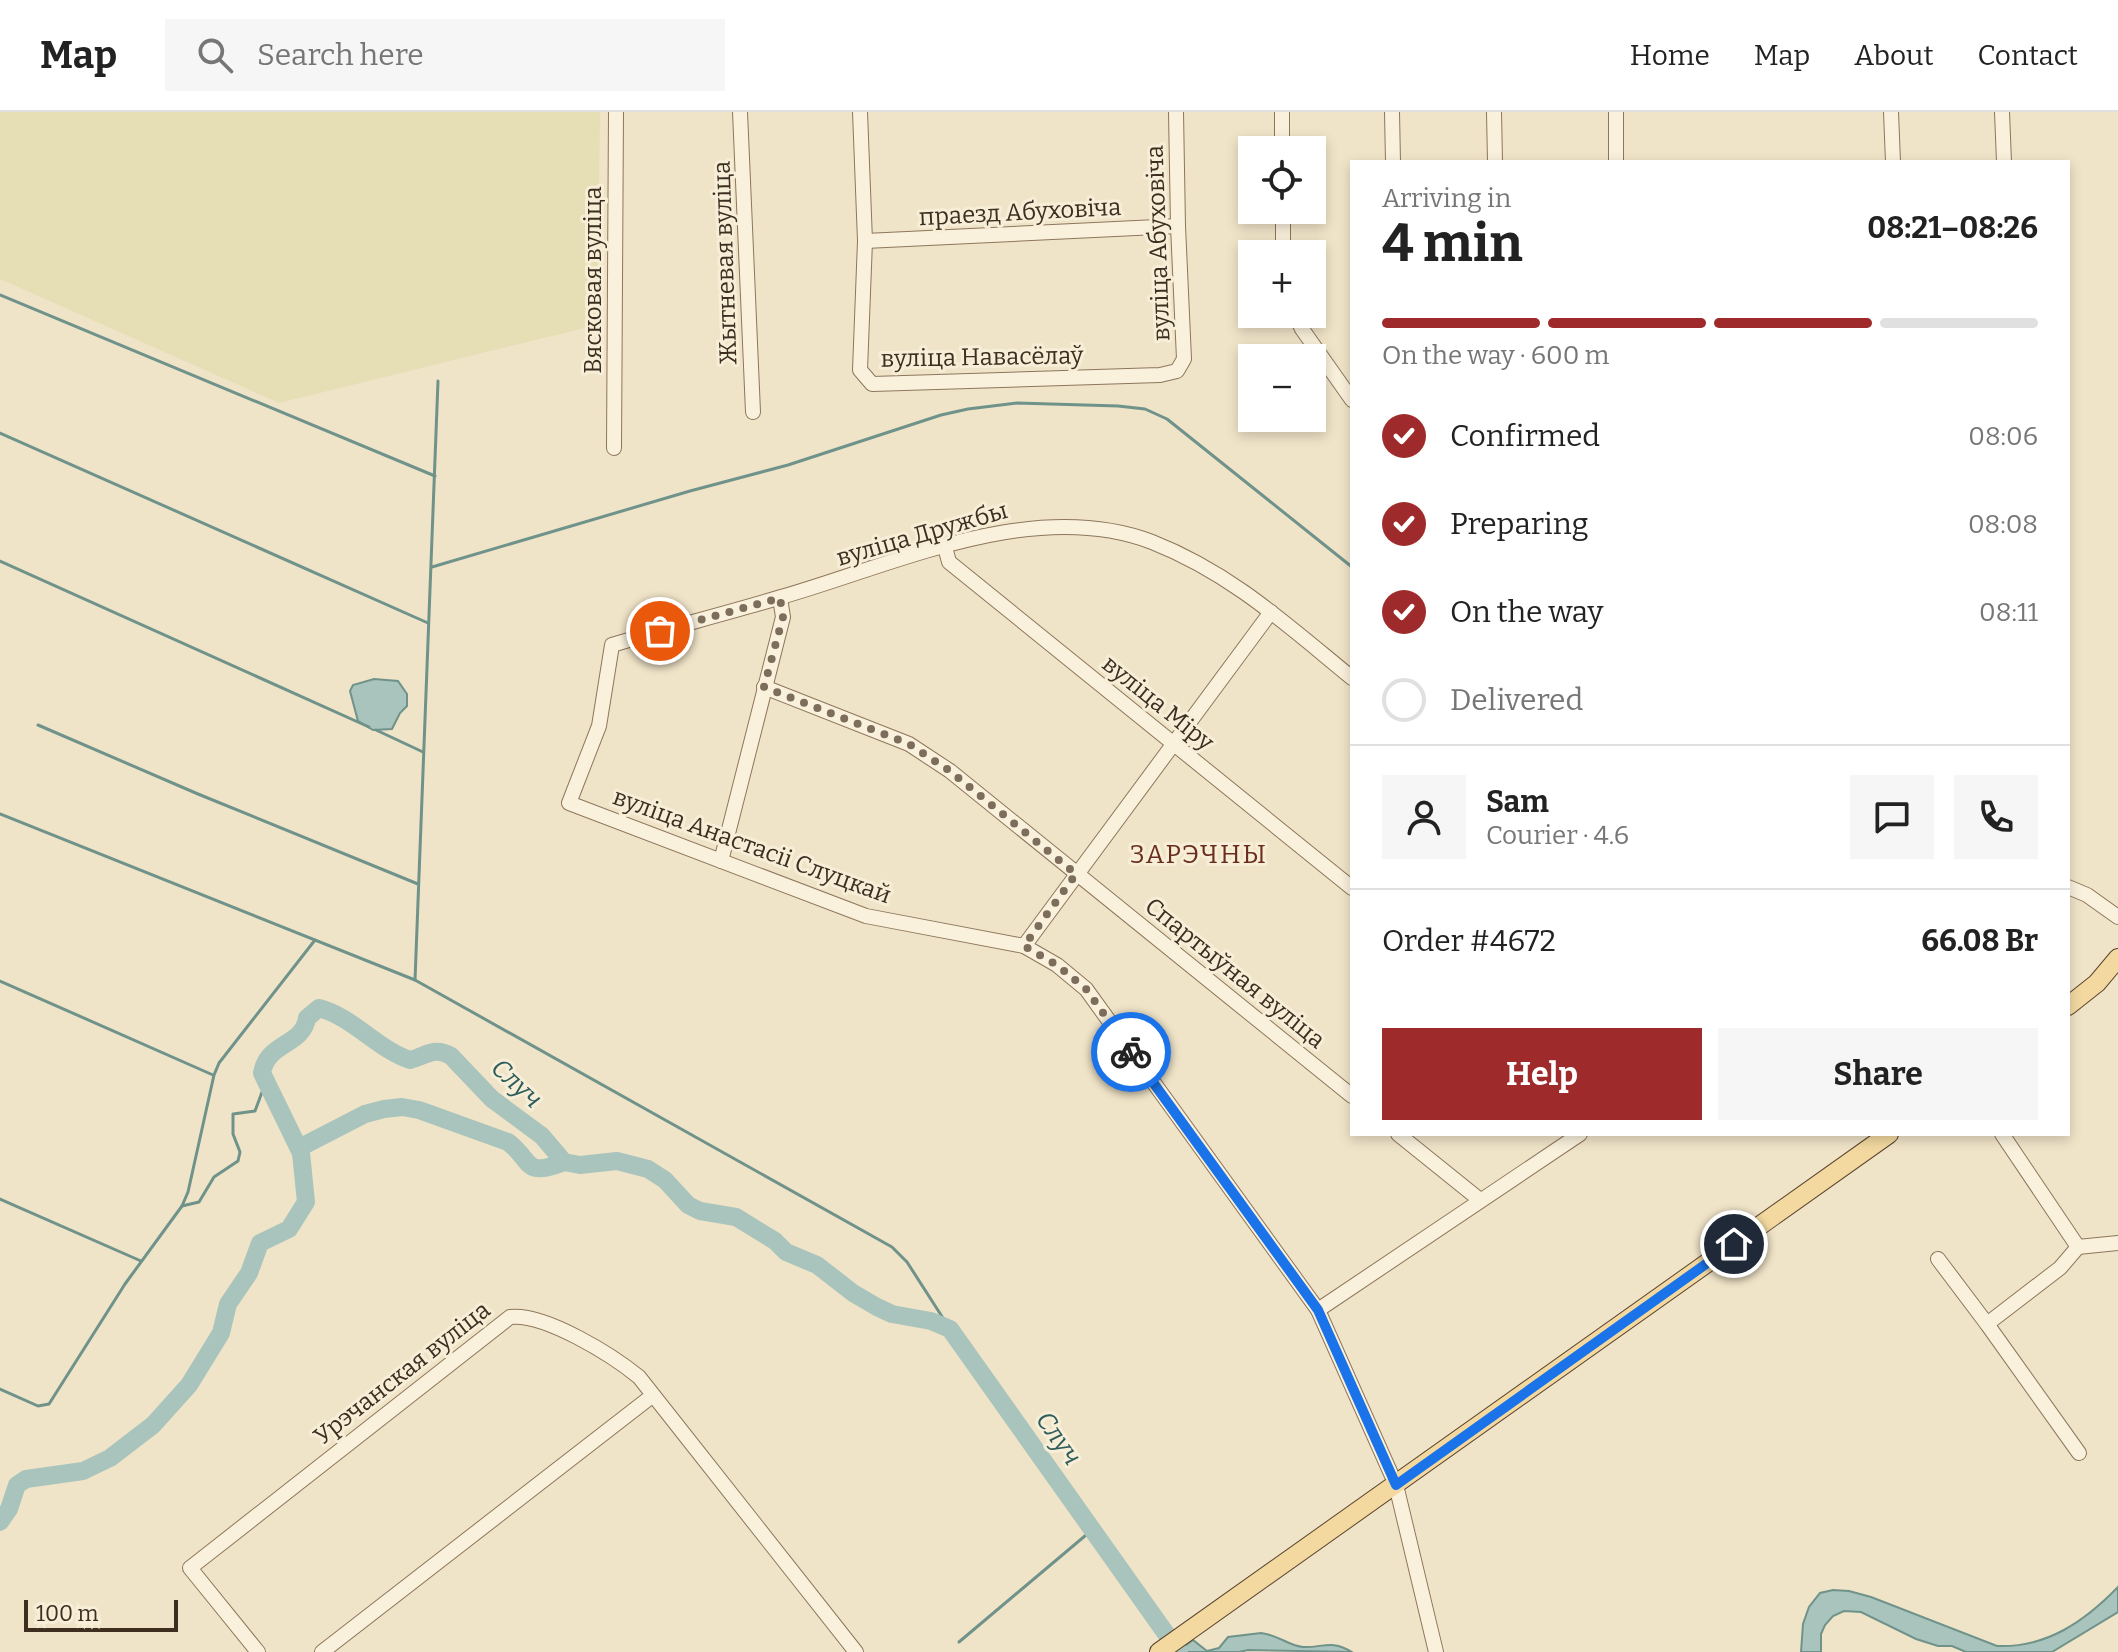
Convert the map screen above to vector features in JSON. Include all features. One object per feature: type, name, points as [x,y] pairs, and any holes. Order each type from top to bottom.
[{"type":"main road","points":[[2070,1004],[2097,983],[2118,958]]},
{"type":"main road","points":[[1159,1652],[1886,1136]]},
{"type":"street","name":"Вясковая вуліца","points":[[614,448],[616,112]]},
{"type":"street","name":"Жытневая вуліца","points":[[740,112],[753,412]]},
{"type":"street","name":"вуліца Навасёлаў","points":[[860,112],[865,241],[860,370],[872,384],[1160,375],[1177,371]]},
{"type":"street","name":"вуліца Абуховіча","points":[[1176,112],[1184,359],[1177,371]]},
{"type":"street","points":[[1282,112],[1282,136]]},
{"type":"street","points":[[1392,112],[1393,160]]},
{"type":"street","points":[[1494,112],[1495,160]]},
{"type":"street","points":[[1616,112],[1616,160]]},
{"type":"street","points":[[1891,112],[1893,160]]},
{"type":"street","points":[[2002,112],[2004,160]]},
{"type":"street","name":"праезд Абуховіча","points":[[865,241],[1178,226]]},
{"type":"street","points":[[1302,328],[1350,397]]},
{"type":"street","name":"вуліца Дружбы","points":[[569,803],[599,726],[612,645],[984,536],[1027,528],[1069,526],[1111,531],[1149,541],[1195,560],[1231,581],[1350,676]]},
{"type":"street","name":"вуліца Міру","points":[[945,547],[949,562],[1350,886]]},
{"type":"street","points":[[721,861],[783,617],[780,598]]},
{"type":"street","points":[[1024,946],[1271,612]]},
{"type":"street","name":"Спартыўная вуліца","points":[[764,687],[909,744],[950,771],[1350,1094]]},
{"type":"street","name":"вуліца Анастасіі Слуцкай","points":[[569,803],[866,916],[1024,946],[1057,965],[1086,989],[1318,1310],[1396,1485],[1436,1652]]},
{"type":"street","points":[[2070,888],[2087,895],[2118,917]]},
{"type":"street","points":[[1400,1136],[1480,1200]]},
{"type":"street","points":[[1318,1310],[1577,1136]]},
{"type":"street","points":[[2003,1136],[2078,1247]]},
{"type":"street","points":[[1987,1324],[2060,1268],[2078,1247],[2118,1243]]},
{"type":"street","points":[[1938,1259],[2079,1453]]},
{"type":"street","name":"Урэчанская вуліца","points":[[258,1652],[190,1568],[510,1317],[533,1318],[543,1322],[620,1362],[639,1377],[856,1652]]},
{"type":"street","points":[[322,1652],[652,1396]]},
{"type":"shaded area","points":[[0,112],[600,112],[597,325],[279,403],[0,279]]},
{"type":"water","points":[[374,679],[398,681],[407,694],[407,706],[392,729],[373,730],[358,721],[350,691],[353,685]]},
{"type":"water","points":[[2118,1587],[2118,1612],[2052,1652],[1966,1652],[1916,1639],[1861,1612],[1844,1611],[1833,1616],[1825,1625],[1821,1634],[1821,1652],[1801,1652],[1803,1624],[1809,1607],[1820,1593],[1833,1590],[1871,1597],[1997,1646],[2032,1642],[2064,1630],[2092,1611]]},
{"type":"water","points":[[1261,1633],[1298,1646],[1333,1645],[1352,1652],[1176,1652],[1193,1640],[1207,1651],[1219,1648],[1228,1637]]},
{"type":"waterway","points":[[0,295],[435,476]]},
{"type":"waterway","points":[[415,980],[438,381]]},
{"type":"waterway","points":[[432,567],[788,465],[941,415],[1017,403],[1118,406],[1145,409],[1167,419],[1350,565]]},
{"type":"waterway","points":[[0,433],[428,623]]},
{"type":"waterway","points":[[0,561],[369,727]]},
{"type":"waterway","points":[[38,725],[418,884]]},
{"type":"waterway","points":[[376,730],[423,752]]},
{"type":"waterway","points":[[0,814],[415,980],[892,1247],[907,1262],[950,1329]]},
{"type":"waterway","points":[[0,1389],[38,1406],[49,1404],[125,1284],[182,1206],[219,1063],[315,940]]},
{"type":"waterway","points":[[0,981],[213,1075]]},
{"type":"waterway","name":"Случ","points":[[0,1522],[9,1509],[17,1485],[26,1479],[83,1471],[110,1458],[153,1425],[189,1385],[221,1333],[228,1304],[249,1273],[260,1243],[289,1229],[306,1202],[301,1153],[262,1073],[271,1055],[299,1034],[307,1018],[319,1008],[343,1018],[410,1060],[435,1052],[451,1056],[492,1099],[542,1136],[564,1162],[580,1165],[617,1161],[648,1169],[665,1180],[688,1205],[700,1211],[736,1217],[775,1241],[786,1252],[817,1265],[877,1307],[950,1329],[1179,1652]]},
{"type":"waterway","points":[[182,1206],[199,1202],[214,1177],[238,1161],[240,1152],[233,1134],[233,1114],[255,1111],[265,1084]]},
{"type":"waterway","points":[[299,1148],[365,1114],[402,1107],[419,1110],[508,1142],[535,1168],[564,1162]]},
{"type":"waterway","points":[[0,1199],[141,1261]]},
{"type":"waterway","points":[[959,1642],[1092,1530]]},
{"type":"way so far","points":[[660,631],[780,598],[783,617],[764,687],[909,744],[950,771],[1076,874],[1024,946],[1057,965],[1086,989],[1131,1052]]},
{"type":"district","name":"ЗАРЭЧНЫ","points":[[1199,854]]},
{"type":"route","points":[[1131,1052],[1318,1310],[1396,1485],[1734,1244]]}]
